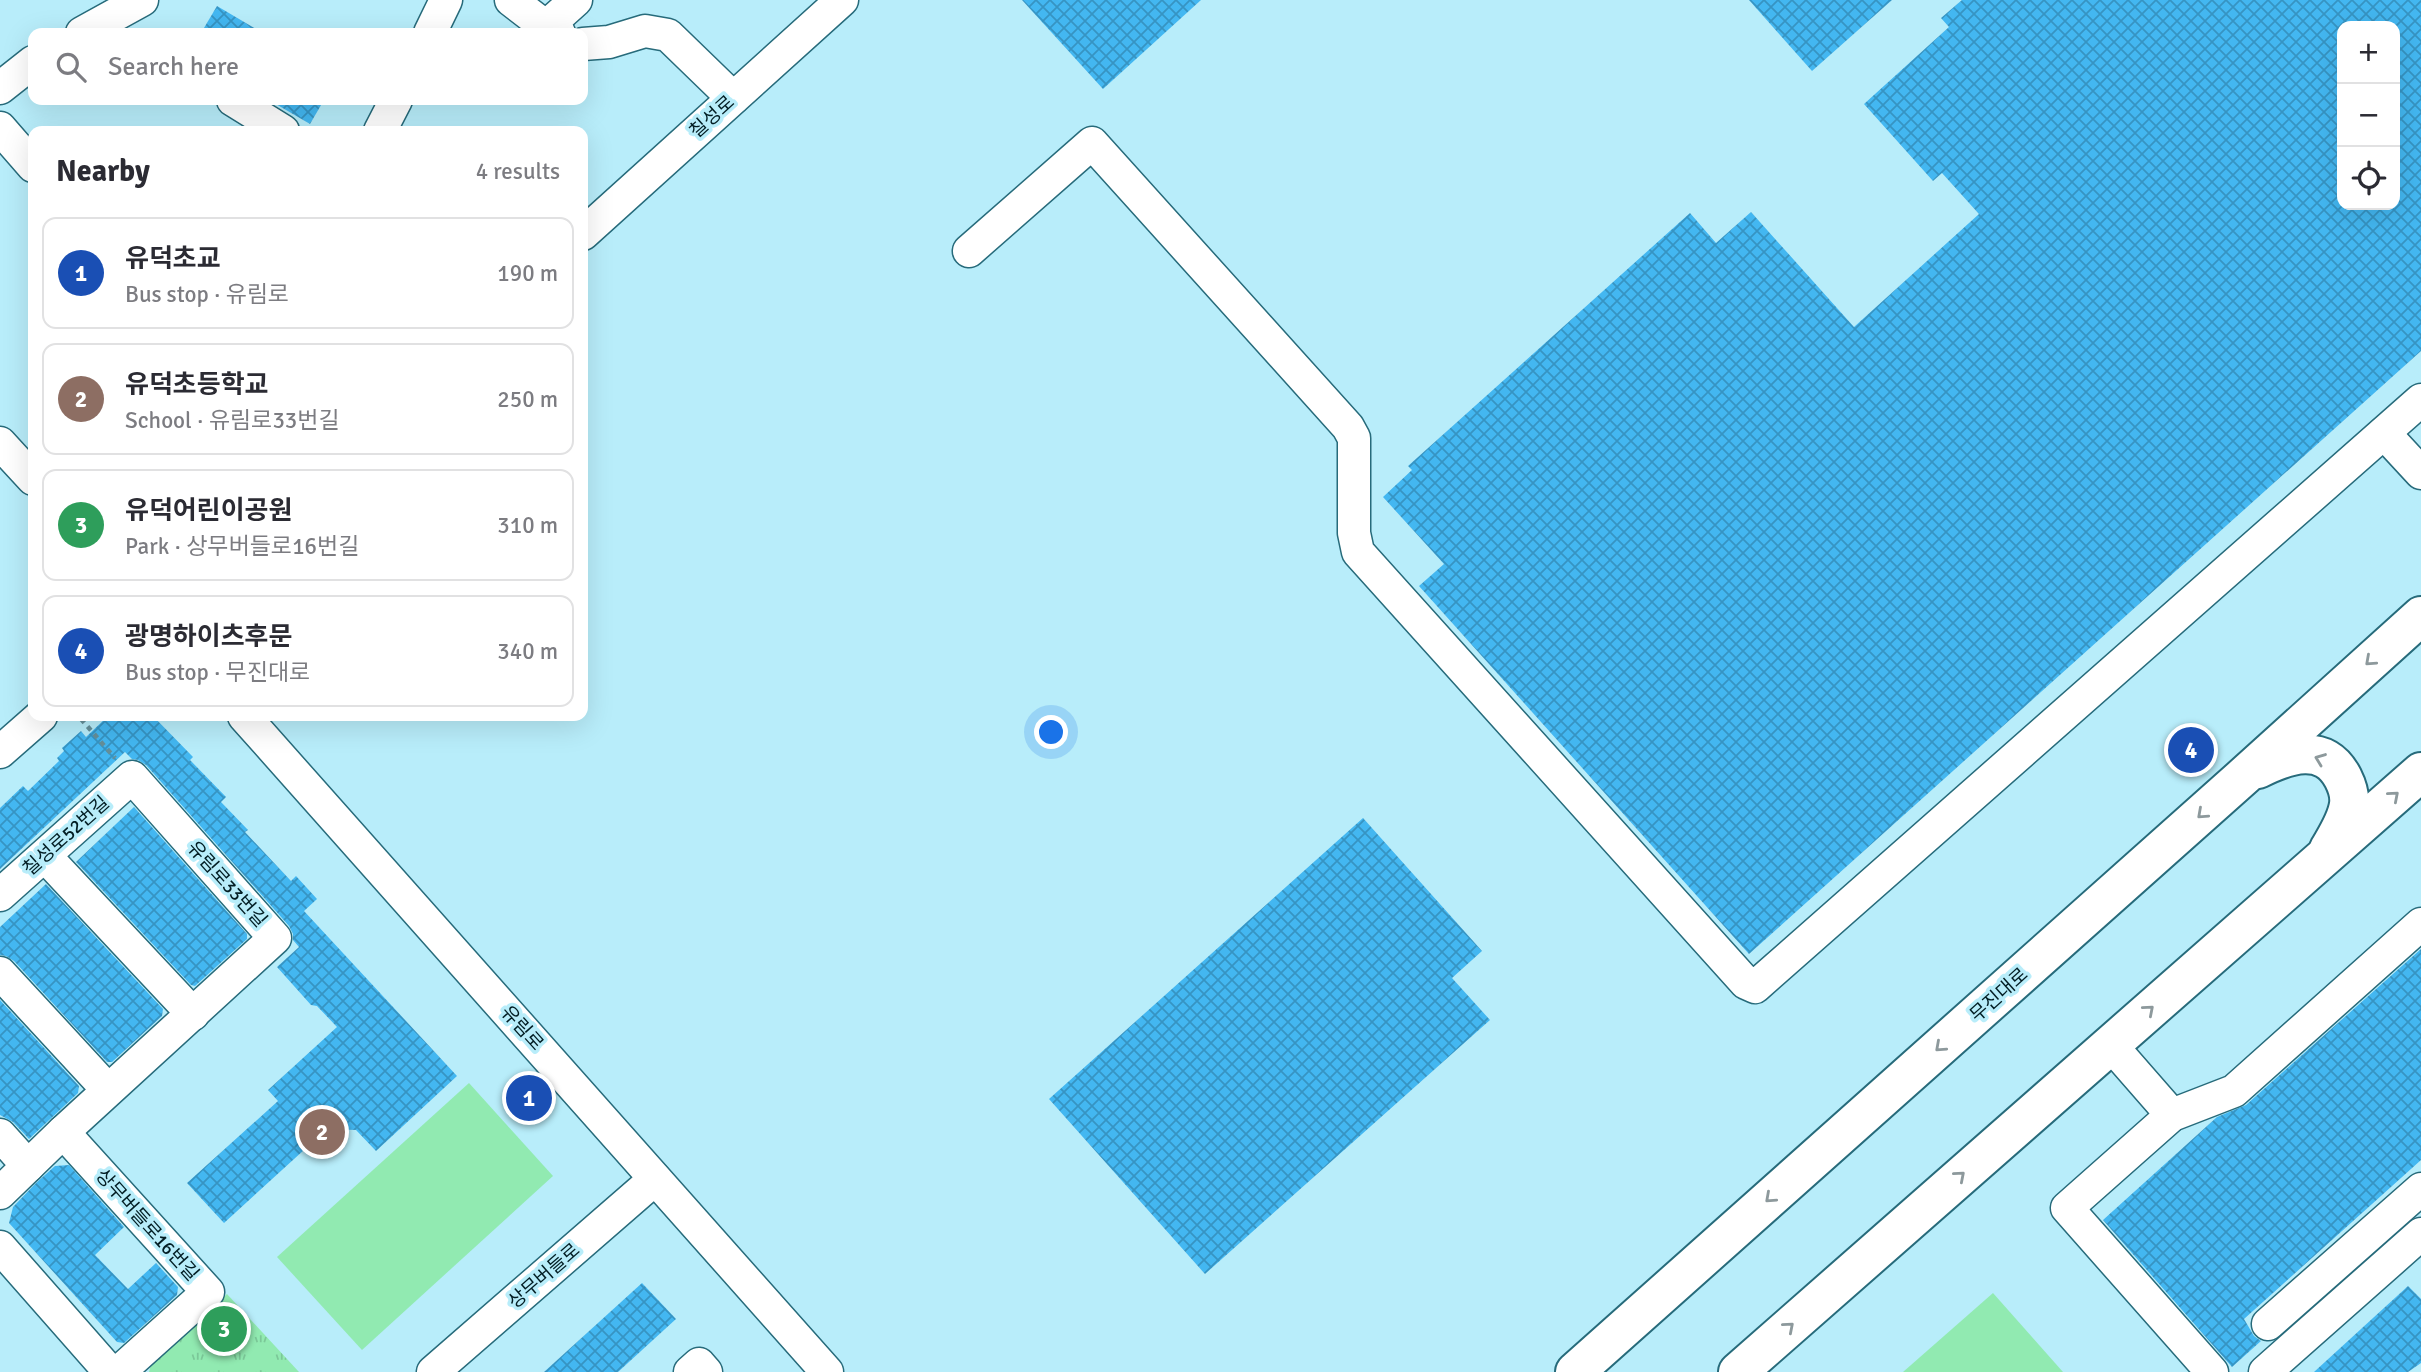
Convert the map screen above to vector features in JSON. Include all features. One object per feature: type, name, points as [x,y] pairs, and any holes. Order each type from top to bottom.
[{"type":"main road","name":"무진대로","points":[[1575,1372],[2421,615]]},
{"type":"main road","points":[[2245,775],[2290,756],[2307,754],[2325,758],[2338,768],[2347,786],[2349,803],[2344,820],[2325,857]]},
{"type":"main road","points":[[1738,1372],[2421,772]]},
{"type":"street","points":[[106,28],[142,0]]},
{"type":"street","points":[[432,28],[446,0]]},
{"type":"street","points":[[510,0],[549,28]]},
{"type":"street","points":[[554,28],[576,0]]},
{"type":"street","name":"칠성로","points":[[588,229],[842,0]]},
{"type":"street","points":[[588,44],[609,42],[645,31],[668,35],[733,98]]},
{"type":"street","points":[[0,88],[28,66]]},
{"type":"street","points":[[241,105],[275,126]]},
{"type":"street","points":[[383,126],[393,105]]},
{"type":"street","points":[[0,128],[28,160]]},
{"type":"street","points":[[969,251],[1092,143],[1348,427],[1354,438],[1354,533],[1358,552],[1746,983],[1755,987],[2421,400]]},
{"type":"street","points":[[2384,433],[2421,473]]},
{"type":"street","points":[[0,443],[28,472]]},
{"type":"street","points":[[0,752],[35,721]]},
{"type":"street","name":"유림로","points":[[248,721],[827,1372]]},
{"type":"street","name":"칠성로52번길","points":[[0,895],[132,777]]},
{"type":"street","name":"유림로33번길","points":[[0,1193],[275,938],[132,777]]},
{"type":"street","points":[[45,856],[193,1014]]},
{"type":"street","points":[[2212,1372],[2067,1208],[2172,1115],[2234,1091],[2421,924]]},
{"type":"street","points":[[0,973],[108,1090]]},
{"type":"street","points":[[2109,1044],[2172,1115]]},
{"type":"street","name":"상무버들로16번길","points":[[63,1132],[208,1292],[119,1372]]},
{"type":"street","points":[[0,1135],[28,1166]]},
{"type":"street","name":"상무버들로","points":[[433,1372],[655,1179]]},
{"type":"street","points":[[2268,1324],[2421,1189]]},
{"type":"street","points":[[2265,1372],[2421,1234]]},
{"type":"street","points":[[0,1247],[110,1372]]},
{"type":"street","points":[[690,1372],[699,1364],[706,1372]]},
{"type":"path","points":[[83,721],[132,777]]},
{"type":"green space","points":[[469,1083],[553,1176],[362,1350],[277,1257]]},
{"type":"green space","points":[[1993,1293],[2063,1372],[1903,1372]]},
{"type":"green space","points":[[227,1294],[299,1372],[149,1372],[151,1364]]},
{"type":"building","points":[[1022,0],[1201,0],[1103,89]]},
{"type":"building","points":[[1749,0],[1892,0],[1812,71]]},
{"type":"building","points":[[1962,0],[2421,0],[2421,351],[1749,954],[1419,586],[1444,564],[1383,497],[1412,470],[1408,466],[1690,213],[1716,243],[1751,212],[1854,327],[1979,214],[1942,173],[1933,181],[1864,104],[1949,27],[1941,18]]},
{"type":"building","points":[[217,6],[254,28],[204,28]]},
{"type":"building","points":[[278,105],[321,105],[310,124]]},
{"type":"building","points":[[103,721],[158,721],[193,757],[190,760],[226,797],[221,802],[248,830],[245,832],[291,881],[296,876],[317,899],[304,911],[457,1076],[376,1151],[356,1130],[327,1129],[224,1223],[187,1183],[278,1101],[268,1090],[337,1027],[317,1006],[311,1005],[277,967],[299,947],[293,940],[289,926],[146,765],[132,759],[125,752],[0,869],[0,808],[23,786],[28,791],[59,761],[57,758],[64,751],[62,748],[81,731],[86,737]]},
{"type":"building","points":[[134,807],[247,934],[247,939],[195,986],[191,985],[76,862]]},
{"type":"building","points":[[1363,818],[1482,951],[1452,978],[1490,1020],[1205,1274],[1049,1099]]},
{"type":"building","points":[[46,884],[163,1009],[162,1016],[112,1062],[107,1062],[14,961],[0,955],[0,927]]},
{"type":"building","points":[[2421,949],[2421,1160],[2244,1319],[2254,1336],[2261,1341],[2232,1367],[2103,1220],[2217,1117],[2246,1105]]},
{"type":"building","points":[[0,1000],[79,1086],[78,1093],[29,1139],[13,1122],[0,1115]]},
{"type":"building","points":[[69,1165],[124,1227],[95,1255],[128,1289],[156,1263],[178,1287],[177,1295],[124,1343],[117,1342],[9,1223],[13,1207],[36,1183],[55,1166]]},
{"type":"building","points":[[642,1283],[676,1319],[618,1372],[544,1372]]},
{"type":"building","points":[[2408,1286],[2421,1299],[2421,1363],[2408,1372],[2314,1372]]},
{"type":"place","name":"광명하이츠후문","points":[[2191,750]]},
{"type":"place","name":"유덕초교","points":[[529,1098]]},
{"type":"place","name":"유덕초등학교","points":[[322,1132]]},
{"type":"place","name":"유덕어린이공원","points":[[224,1329]]}]
